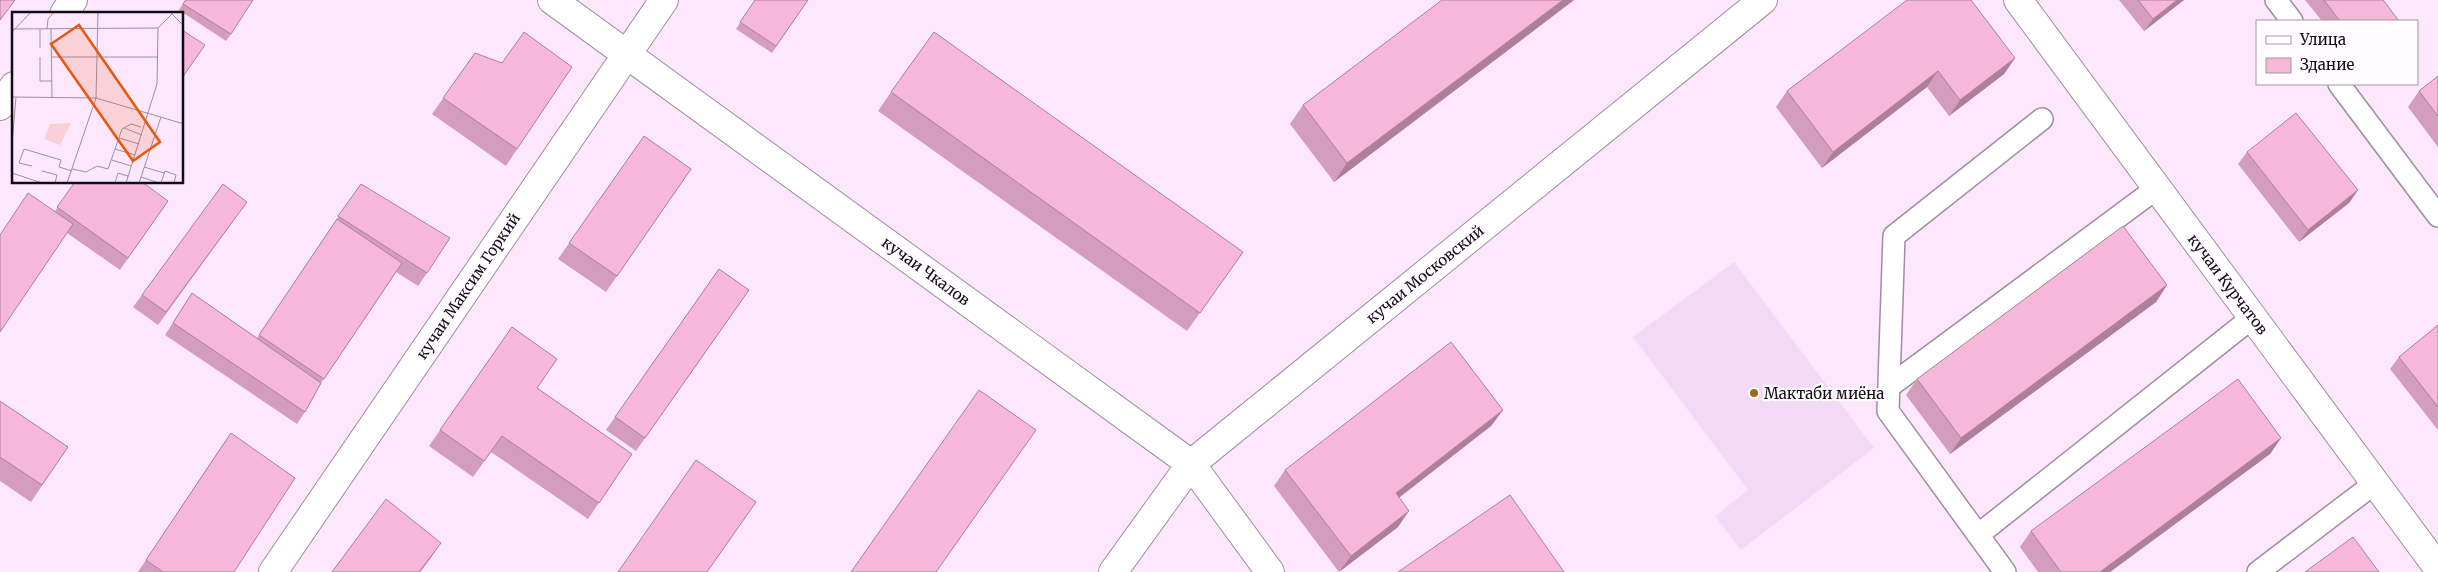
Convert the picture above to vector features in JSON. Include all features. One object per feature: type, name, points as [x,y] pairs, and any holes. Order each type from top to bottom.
[{"type":"street","points":[[65,12],[73,0]]},
{"type":"street","name":"кучаи Чкалов","points":[[552,0],[1191,464],[1270,572]]},
{"type":"street","name":"кучаи Максим Горкий","points":[[273,572],[664,0]]},
{"type":"street","name":"кучаи Московский","points":[[1113,572],[1191,464],[1763,0]]},
{"type":"street","name":"кучаи Курчатов","points":[[2018,0],[2438,568]]},
{"type":"street","points":[[0,106],[12,89]]},
{"type":"lane","points":[[2276,0],[2291,20]]},
{"type":"lane","points":[[2340,85],[2438,216]]},
{"type":"lane","points":[[2005,572],[1888,411],[1894,236],[2042,119]]},
{"type":"lane","points":[[1890,386],[2157,188]]},
{"type":"lane","points":[[1978,535],[2253,317]]},
{"type":"lane","points":[[2258,572],[2375,483]]},
{"type":"shaded area","name":"Мактаби миёна","points":[[1734,262],[1874,448],[1741,550],[1715,516],[1748,490],[1633,337]]},
{"type":"building","points":[[0,0],[15,0],[0,20]]},
{"type":"building","points":[[186,0],[253,0],[231,34],[183,4]]},
{"type":"building","points":[[755,0],[808,0],[776,46],[740,22]]},
{"type":"building","points":[[1442,0],[1563,0],[1347,163],[1303,105]]},
{"type":"building","points":[[1907,0],[1971,0],[2015,58],[1960,100],[1938,71],[1833,152],[1787,91]]},
{"type":"building","points":[[2138,0],[2177,0],[2153,19]]},
{"type":"building","points":[[2324,0],[2383,0],[2398,20],[2339,20]]},
{"type":"building","points":[[184,31],[205,45],[184,75]]},
{"type":"building","points":[[524,32],[572,67],[517,149],[443,98],[475,53],[502,63]]},
{"type":"building","points":[[934,32],[1243,252],[1200,313],[891,92]]},
{"type":"building","points":[[2438,76],[2438,116],[2419,91]]},
{"type":"building","points":[[2296,113],[2358,190],[2308,230],[2247,152]]},
{"type":"building","points":[[644,136],[691,169],[617,276],[569,243]]},
{"type":"building","points":[[74,184],[145,184],[168,201],[128,258],[57,207]]},
{"type":"building","points":[[223,184],[247,202],[166,312],[142,295]]},
{"type":"building","points":[[361,184],[450,238],[427,273],[338,216]]},
{"type":"building","points":[[28,193],[73,224],[0,332],[0,235]]},
{"type":"building","points":[[337,219],[402,263],[324,379],[259,335]]},
{"type":"building","points":[[2123,226],[2167,285],[1961,438],[1917,379]]},
{"type":"building","points":[[719,269],[749,290],[645,438],[615,417]]},
{"type":"building","points":[[192,293],[321,383],[305,412],[173,323]]},
{"type":"building","points":[[2438,325],[2438,407],[2399,357]]},
{"type":"building","points":[[512,327],[557,359],[537,388],[632,454],[599,503],[502,436],[484,461],[440,430]]},
{"type":"building","points":[[1451,342],[1503,410],[1396,493],[1409,511],[1351,556],[1285,470]]},
{"type":"building","points":[[2238,379],[2281,438],[2100,572],[2061,572],[2031,531]]},
{"type":"building","points":[[979,390],[1036,430],[936,572],[851,572]]},
{"type":"building","points":[[0,401],[68,447],[42,485],[0,457]]},
{"type":"building","points":[[231,433],[295,478],[234,572],[163,572],[146,560]]},
{"type":"building","points":[[696,460],[756,502],[707,572],[618,572]]},
{"type":"building","points":[[1510,495],[1564,572],[1398,572]]},
{"type":"building","points":[[386,499],[441,543],[419,572],[332,572]]},
{"type":"building","points":[[2353,537],[2379,572],[2305,572]]},
{"type":"place","name":"Мактаби миёна","points":[[1754,393]]}]
